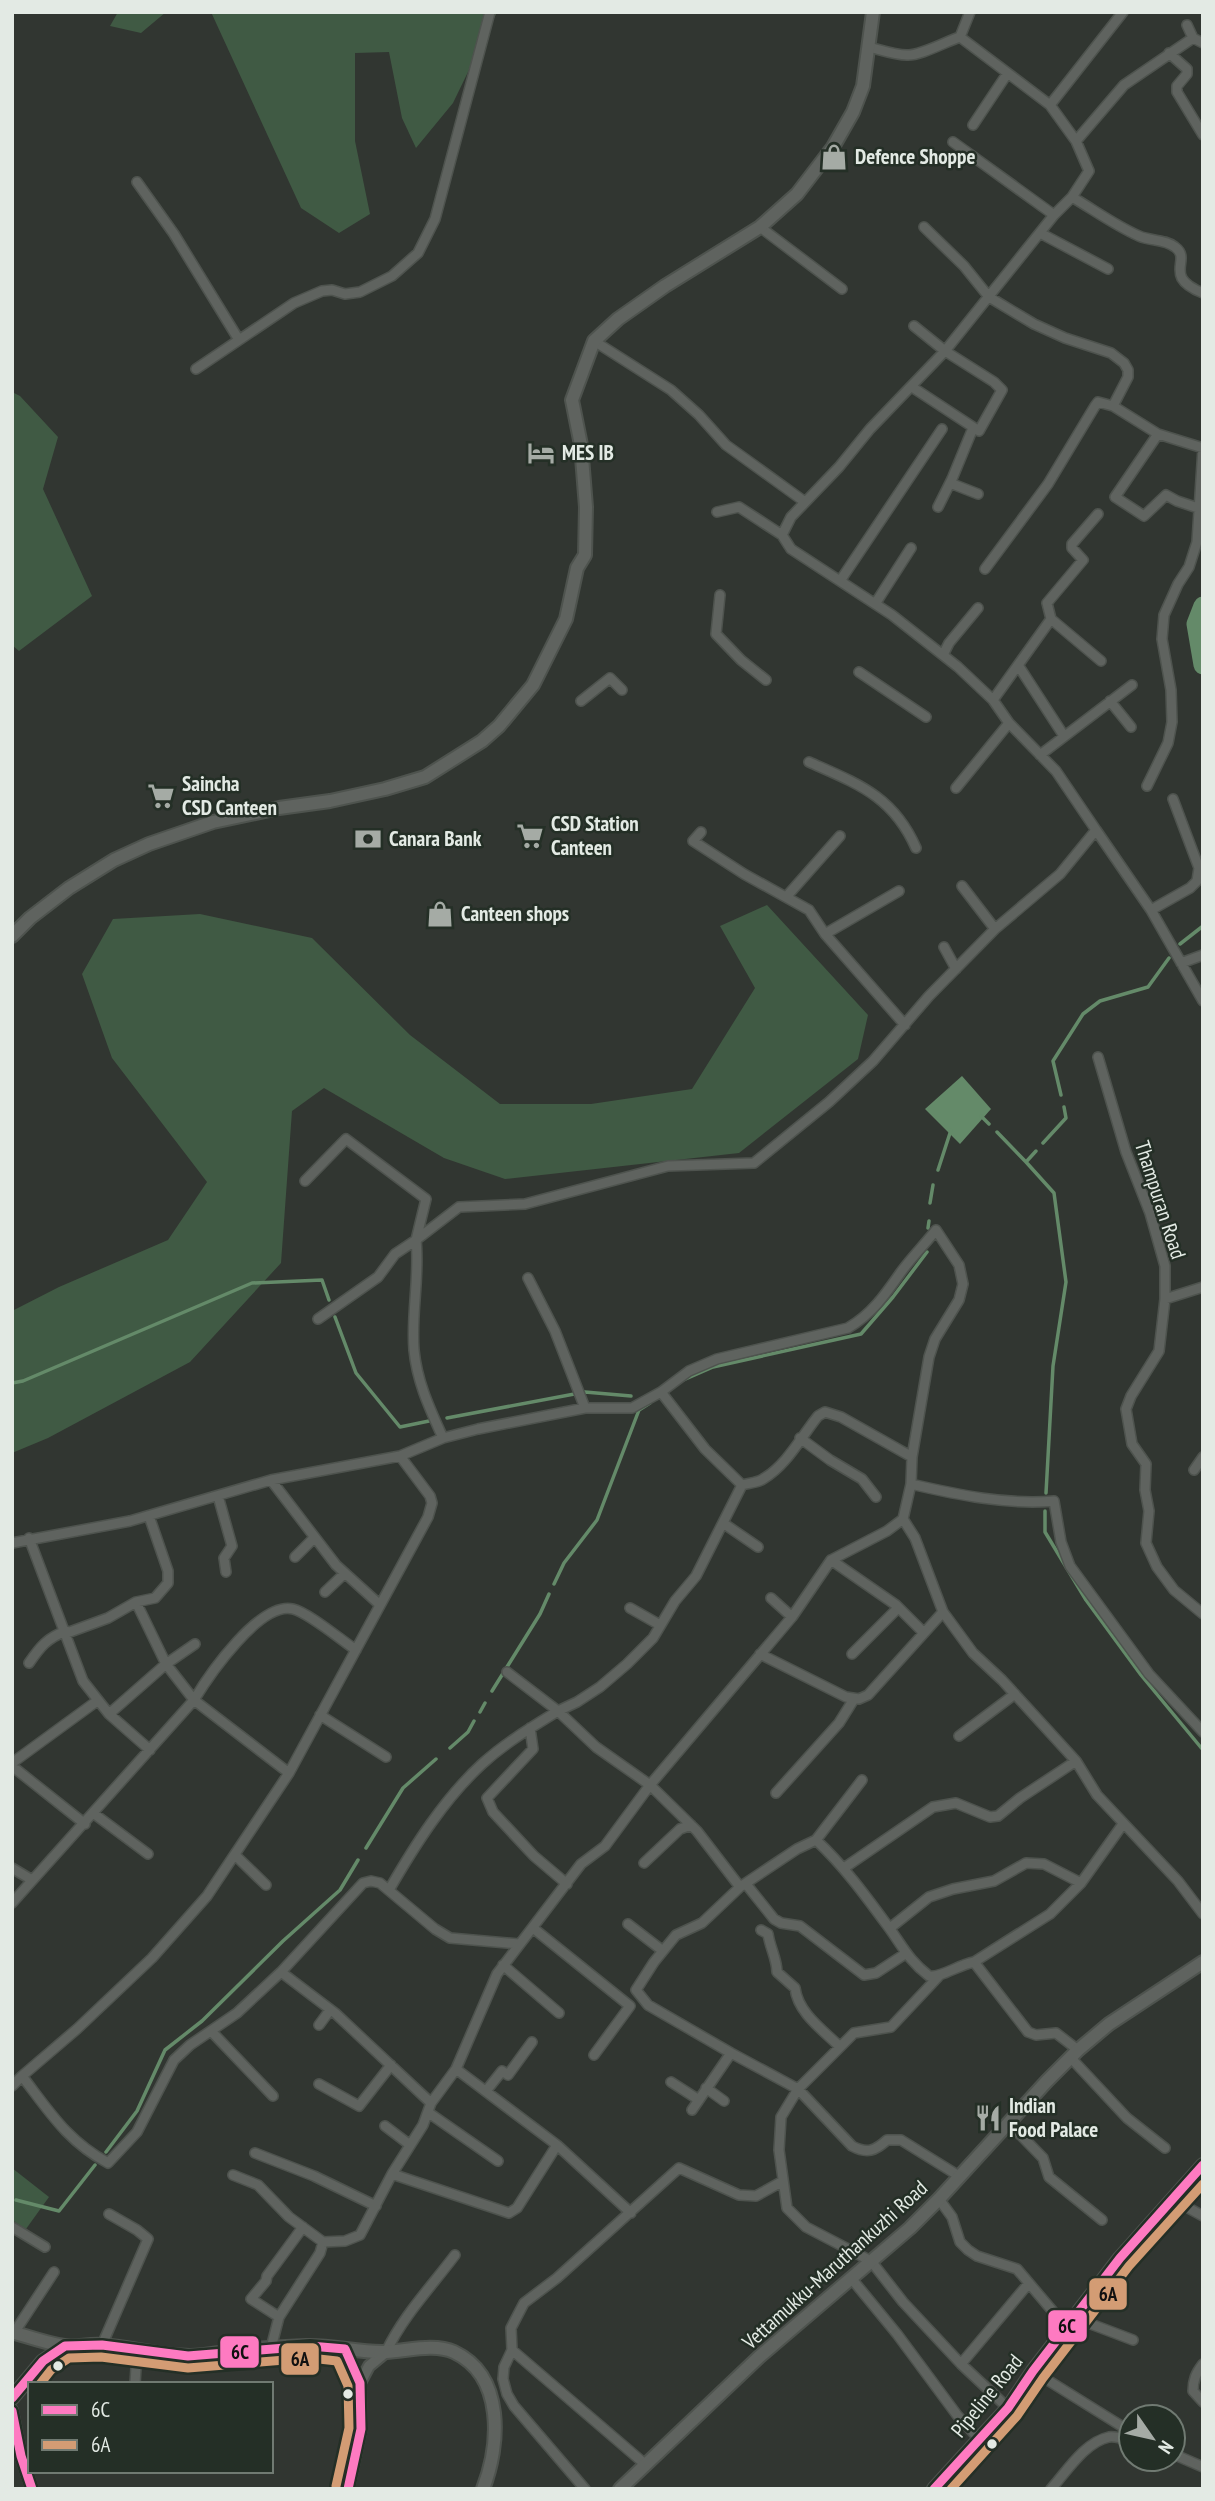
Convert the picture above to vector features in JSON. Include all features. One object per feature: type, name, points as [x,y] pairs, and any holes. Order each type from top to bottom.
[{"type":"main road","points":[[12,936],[30,918],[69,888],[114,860],[149,844],[213,822],[279,808],[330,801],[425,777],[482,741],[499,726],[533,685],[550,652],[566,619],[577,568],[584,555],[586,507],[581,445],[572,400],[594,341],[618,319],[665,286],[760,227],[797,194],[833,147],[853,112],[863,86],[873,12]]},
{"type":"main road","name":"Vettamukku-Maruthankuzhi Road","points":[[620,2489],[760,2357],[939,2199],[1074,2054],[1110,2024],[1203,1962]]},
{"type":"main road","name":"Pipeline Road","points":[[934,2489],[1008,2408],[1033,2371],[1120,2258],[1203,2165]]},
{"type":"main road","points":[[13,2332],[65,2346],[102,2345],[188,2356],[310,2346],[386,2352],[404,2349],[450,2350],[476,2369],[487,2386],[494,2409],[496,2445],[492,2467],[483,2489]]},
{"type":"main road","points":[[12,2398],[43,2361],[65,2346]]},
{"type":"street","points":[[196,369],[307,296],[322,290],[345,294],[360,292],[392,276],[418,253],[436,219],[490,12]]},
{"type":"street","points":[[869,47],[908,56],[923,52],[960,37],[970,12]]},
{"type":"street","points":[[1050,105],[1123,12]]},
{"type":"street","points":[[1188,25],[1193,38],[1203,43]]},
{"type":"street","points":[[782,535],[791,517],[945,351],[1054,215],[1072,197],[1088,171],[1076,141],[1050,105],[960,37]]},
{"type":"street","points":[[1076,141],[1124,85],[1193,38]]},
{"type":"street","points":[[1169,53],[1187,69],[1187,74],[1177,86],[1177,92],[1203,135]]},
{"type":"street","points":[[972,125],[1007,74]]},
{"type":"street","points":[[953,142],[1054,215]]},
{"type":"street","points":[[137,183],[174,234],[239,340]]},
{"type":"street","points":[[1072,197],[1138,236],[1175,246],[1181,255],[1180,272],[1185,284],[1203,293]]},
{"type":"street","points":[[760,227],[842,289]]},
{"type":"street","points":[[924,227],[964,266],[989,297],[1034,324],[1065,338],[1111,353],[1124,363],[1128,377],[1113,406]]},
{"type":"street","points":[[1040,233],[1108,269]]},
{"type":"street","points":[[912,387],[979,430],[1002,390],[914,326]]},
{"type":"street","points":[[594,341],[671,390],[699,415],[726,445],[805,502]]},
{"type":"street","points":[[985,569],[1048,484],[1098,402],[1113,406],[1157,434],[1203,448],[1197,542],[1189,567],[1164,615],[1163,639],[1171,690],[1172,722],[1168,743],[1147,786]]},
{"type":"street","points":[[938,507],[973,428]]},
{"type":"street","points":[[840,581],[942,429]]},
{"type":"street","points":[[1157,434],[1115,497],[1144,516],[1166,495],[1200,508]]},
{"type":"street","points":[[950,483],[978,494]]},
{"type":"street","points":[[717,512],[739,506],[782,535],[791,549],[875,604],[943,654],[993,700],[1009,723],[1056,771],[1151,910],[1203,1001]]},
{"type":"street","points":[[1098,514],[1072,544],[1072,548],[1083,560],[1047,603],[1051,619],[1101,661]]},
{"type":"street","points":[[875,604],[911,548]]},
{"type":"street","points":[[720,595],[716,634],[766,681]]},
{"type":"street","points":[[943,654],[978,608]]},
{"type":"street","points":[[993,700],[1051,619]]},
{"type":"street","points":[[1018,665],[1064,736]]},
{"type":"street","points":[[859,672],[926,717]]},
{"type":"street","points":[[582,701],[610,678],[622,690]]},
{"type":"street","points":[[1040,755],[1132,685]]},
{"type":"street","points":[[1110,702],[1131,727]]},
{"type":"street","points":[[956,788],[1009,723]]},
{"type":"street","points":[[809,762],[861,785],[886,802],[907,826],[916,848]]},
{"type":"street","points":[[1151,910],[1190,888],[1197,881],[1199,869],[1173,799]]},
{"type":"street","points":[[318,1319],[378,1277],[395,1254],[459,1207],[525,1204],[667,1166],[754,1163],[830,1102],[873,1061],[995,929],[1060,874],[1096,830]]},
{"type":"street","points":[[701,832],[693,841],[744,874],[809,910],[825,934],[905,1025]]},
{"type":"street","points":[[787,896],[840,836]]},
{"type":"street","points":[[962,886],[995,929]]},
{"type":"street","points":[[825,934],[899,891]]},
{"type":"street","points":[[944,947],[956,969]]},
{"type":"street","points":[[1181,963],[1203,955]]},
{"type":"street","name":"Thampuran Road","points":[[1098,1057],[1126,1152],[1154,1226],[1165,1266],[1165,1299],[1159,1351],[1126,1409],[1132,1444],[1146,1464],[1145,1490],[1149,1511],[1146,1543],[1157,1567],[1174,1590],[1203,1614]]},
{"type":"street","points":[[305,1181],[346,1139],[426,1199],[416,1240],[418,1263],[414,1348],[421,1388],[443,1438]]},
{"type":"street","points":[[12,1543],[149,1516],[271,1480],[400,1456],[443,1438],[585,1408],[632,1408],[661,1392],[689,1371],[717,1359],[849,1328],[877,1306],[936,1230],[959,1265],[963,1284],[959,1300],[935,1339],[929,1357],[904,1519],[915,1538],[943,1612],[973,1653],[1076,1761],[1097,1795],[1178,1881],[1203,1914]]},
{"type":"street","points":[[528,1278],[555,1331],[585,1408]]},
{"type":"street","points":[[1165,1299],[1203,1287]]},
{"type":"street","points":[[661,1392],[705,1449],[742,1485]]},
{"type":"street","points":[[742,1485],[762,1481],[786,1459],[800,1438],[824,1412],[831,1412],[912,1457]]},
{"type":"street","points":[[800,1438],[862,1479],[876,1497]]},
{"type":"street","points":[[12,2086],[152,1958],[207,1896],[289,1773],[428,1517],[432,1503],[430,1496],[400,1456]]},
{"type":"street","points":[[1194,1470],[1203,1457]]},
{"type":"street","points":[[271,1480],[314,1538],[345,1573],[379,1604]]},
{"type":"street","points":[[911,1484],[966,1496],[1026,1504],[1054,1501],[1059,1535],[1070,1566],[1149,1674],[1203,1732]]},
{"type":"street","points":[[388,1890],[447,1803],[482,1764],[530,1728],[577,1702],[611,1677],[643,1648],[696,1576],[742,1485]]},
{"type":"street","points":[[218,1496],[232,1546],[224,1558],[226,1572]]},
{"type":"street","points":[[29,1663],[51,1636],[108,1618],[136,1602],[155,1598],[163,1590],[169,1577],[149,1516]]},
{"type":"street","points":[[233,2175],[258,2185],[289,2217],[323,2242],[345,2241],[360,2235],[392,2174],[429,2113],[431,2103],[456,2069],[492,1984],[503,1965],[581,1864],[605,1846],[650,1785],[792,1617],[831,1560],[887,1531],[904,1519]]},
{"type":"street","points":[[723,1523],[758,1547]]},
{"type":"street","points":[[29,1538],[83,1681],[109,1714],[150,1750]]},
{"type":"street","points":[[295,1557],[314,1538]]},
{"type":"street","points":[[831,1560],[898,1608],[923,1632]]},
{"type":"street","points":[[325,1592],[345,1573]]},
{"type":"street","points":[[771,1598],[792,1617]]},
{"type":"street","points":[[136,1602],[166,1664],[194,1700],[289,1773]]},
{"type":"street","points":[[12,1903],[194,1700],[228,1653],[271,1613],[291,1608],[303,1613],[356,1650]]},
{"type":"street","points":[[630,1608],[660,1625]]},
{"type":"street","points":[[852,1654],[898,1608]]},
{"type":"street","points":[[760,1654],[854,1699],[868,1695],[943,1612]]},
{"type":"street","points":[[109,1714],[166,1664],[195,1644]]},
{"type":"street","points":[[508,1672],[558,1711],[596,1747],[650,1785],[691,1825],[774,1919],[800,1926],[864,1975],[876,1973],[905,1954]]},
{"type":"street","points":[[959,1737],[1015,1695]]},
{"type":"street","points":[[776,1793],[839,1723],[854,1699]]},
{"type":"street","points":[[85,1824],[15,1767],[97,1701]]},
{"type":"street","points":[[320,1715],[386,1757]]},
{"type":"street","points":[[530,1728],[533,1749],[487,1798],[493,1812],[534,1856],[567,1884]]},
{"type":"street","points":[[844,1868],[933,1807],[956,1803],[990,1817],[998,1816],[1076,1761]]},
{"type":"street","points":[[862,1780],[816,1840],[797,1849],[743,1886],[702,1923],[676,1935],[636,1990],[648,2005],[798,2089],[841,2135],[861,2151],[878,2149],[887,2140],[901,2140],[959,2176]]},
{"type":"street","points":[[93,1813],[148,1854]]},
{"type":"street","points":[[1008,2408],[961,2364],[891,2290],[871,2261],[806,2227],[792,2216],[787,2208],[779,2150],[781,2117],[798,2089],[854,2033],[891,2026],[940,1976],[960,1965],[974,1962],[1050,1914],[1081,1883],[1124,1824]]},
{"type":"street","points":[[645,1863],[680,1829],[691,1825]]},
{"type":"street","points":[[816,1840],[844,1868],[890,1928],[905,1954],[929,1976],[940,1976]]},
{"type":"street","points":[[235,1855],[266,1885]]},
{"type":"street","points":[[890,1928],[929,1897],[994,1881],[1026,1863],[1044,1864],[1081,1883]]},
{"type":"street","points":[[12,1868],[33,1881]]},
{"type":"street","points":[[22,2076],[73,2140],[108,2162],[137,2132],[174,2060],[237,2013],[281,1972],[363,1883],[380,1883],[435,1929],[450,1938],[519,1944]]},
{"type":"street","points":[[628,1924],[663,1951]]},
{"type":"street","points":[[533,1928],[630,2006],[594,2055]]},
{"type":"street","points":[[761,1930],[768,1934],[777,1962],[777,1972],[795,1989],[795,1998],[804,2012],[840,2047]]},
{"type":"street","points":[[974,1962],[1028,2032],[1037,2035],[1056,2033],[1127,2118],[1165,2148]]},
{"type":"street","points":[[503,1965],[559,2013]]},
{"type":"street","points":[[281,1972],[330,2010],[431,2103]]},
{"type":"street","points":[[319,2025],[330,2010]]},
{"type":"street","points":[[211,2031],[273,2096]]},
{"type":"street","points":[[486,2091],[502,2071],[508,2075],[532,2042]]},
{"type":"street","points":[[692,2110],[731,2053]]},
{"type":"street","points":[[319,2084],[359,2106],[391,2065]]},
{"type":"street","points":[[456,2069],[557,2145],[631,2213]]},
{"type":"street","points":[[671,2082],[699,2100]]},
{"type":"street","points":[[706,2088],[724,2101]]},
{"type":"street","points":[[429,2113],[498,2161]]},
{"type":"street","points":[[1008,2122],[1043,2158],[1049,2177],[1102,2220]]},
{"type":"street","points":[[385,2126],[411,2145]]},
{"type":"street","points":[[392,2174],[509,2213],[517,2208],[557,2145]]},
{"type":"street","points":[[255,2153],[314,2176],[376,2206]]},
{"type":"street","points":[[585,2489],[514,2406],[507,2394],[503,2379],[504,2367],[512,2350],[511,2328],[524,2303],[557,2278],[631,2213],[647,2194],[679,2168],[739,2196],[756,2196],[783,2181]]},
{"type":"street","points":[[939,2199],[953,2217],[960,2242],[968,2250],[977,2256],[1017,2269],[1071,2323],[1133,2340]]},
{"type":"street","points":[[1172,2199],[1203,2216]]},
{"type":"street","points":[[102,2345],[148,2239],[138,2230],[109,2214]]},
{"type":"street","points":[[12,2227],[45,2247]]},
{"type":"street","points":[[279,2317],[251,2299],[267,2281],[267,2276],[303,2227]]},
{"type":"street","points":[[271,2348],[279,2317],[320,2253],[323,2242]]},
{"type":"street","points":[[360,2383],[369,2366],[386,2352],[394,2335],[455,2255]]},
{"type":"street","points":[[13,2332],[54,2272]]},
{"type":"street","points":[[851,2277],[957,2416],[979,2439]]},
{"type":"street","points":[[961,2364],[1029,2283]]},
{"type":"street","points":[[345,2350],[360,2383],[361,2429],[348,2489]]},
{"type":"street","points":[[512,2350],[646,2465]]},
{"type":"street","points":[[135,2382],[137,2351]]},
{"type":"street","points":[[1203,2364],[1195,2376],[1193,2391],[1203,2402]]},
{"type":"street","points":[[1033,2371],[1117,2423]]},
{"type":"street","points":[[12,2410],[21,2456],[32,2489]]},
{"type":"street","points":[[1051,2489],[1087,2449],[1098,2441],[1112,2436],[1117,2437]]},
{"type":"shaded area","points":[[118,12],[166,12],[141,33],[110,26]]},
{"type":"shaded area","points":[[211,12],[497,12],[453,103],[416,148],[402,118],[389,52],[355,53],[355,141],[370,214],[339,233],[301,208]]},
{"type":"shaded area","points":[[12,392],[20,396],[58,437],[43,489],[92,596],[19,651],[12,645]]},
{"type":"shaded area","points":[[767,905],[868,1015],[858,1059],[739,1153],[505,1179],[444,1158],[324,1088],[292,1111],[281,1263],[190,1362],[48,1438],[12,1453],[12,1311],[59,1287],[168,1240],[207,1182],[112,1058],[82,974],[113,919],[200,914],[312,938],[410,1035],[500,1104],[591,1104],[692,1089],[755,988],[720,926]]},
{"type":"shaded area","points":[[962,1076],[991,1109],[960,1144],[925,1109]]},
{"type":"shaded area","points":[[12,2168],[49,2197],[26,2229],[12,2220]]},
{"type":"waterway","points":[[1203,606],[1196,624],[1203,665]]},
{"type":"waterway","points":[[1180,944],[1203,926]]},
{"type":"waterway","points":[[1061,1095],[1053,1061],[1083,1014],[1100,1001],[1148,987],[1169,958]]},
{"type":"waterway","points":[[1043,1143],[1066,1118],[1064,1107]]},
{"type":"waterway","points":[[981,1116],[989,1124]]},
{"type":"waterway","points":[[938,1170],[951,1130]]},
{"type":"waterway","points":[[997,1132],[1026,1162]]},
{"type":"waterway","points":[[1036,1151],[1026,1162],[1054,1193],[1066,1282],[1053,1366],[1046,1493]]},
{"type":"waterway","points":[[930,1203],[933,1185]]},
{"type":"waterway","points":[[928,1228],[929,1221]]},
{"type":"waterway","points":[[681,1381],[713,1367],[861,1334],[927,1252]]},
{"type":"waterway","points":[[12,1383],[23,1381],[252,1283],[322,1280],[329,1300]]},
{"type":"waterway","points":[[335,1317],[356,1373],[400,1427],[429,1421]]},
{"type":"waterway","points":[[447,1418],[585,1392],[631,1396]]},
{"type":"waterway","points":[[554,1584],[564,1563],[597,1520],[639,1410],[650,1403]]},
{"type":"waterway","points":[[1045,1511],[1045,1532],[1086,1600],[1141,1675],[1203,1750]]},
{"type":"waterway","points":[[492,1691],[540,1614],[549,1594]]},
{"type":"waterway","points":[[480,1712],[485,1703]]},
{"type":"waterway","points":[[450,1748],[468,1732],[474,1721]]},
{"type":"waterway","points":[[366,1848],[403,1788],[436,1759]]},
{"type":"waterway","points":[[106,2152],[137,2111],[165,2050],[202,2021],[283,1941],[340,1890],[358,1860]]},
{"type":"waterway","points":[[16,2200],[59,2211],[95,2165]]},
{"type":"transit line","name":"6C","points":[[934,2489],[1008,2408],[1033,2371],[1120,2258],[1203,2165]]},
{"type":"transit line","name":"6A","points":[[951,2489],[1017,2416],[1129,2266],[1203,2184]]},
{"type":"transit line","name":"6C","points":[[12,2398],[43,2361],[65,2346],[102,2345],[188,2356],[310,2346],[345,2349],[360,2383],[361,2429],[348,2489]]},
{"type":"transit line","name":"6A","points":[[42,2382],[51,2370],[69,2358],[101,2357],[188,2368],[310,2358],[337,2361],[348,2386],[349,2428],[336,2486]]},
{"type":"transit line","name":"6C","points":[[12,2411],[21,2456],[32,2489]]},
{"type":"place","name":"Defence Shoppe","points":[[834,157]]},
{"type":"place","name":"MES IB","points":[[541,453]]},
{"type":"place","name":"Saincha CSD Canteen","points":[[161,796]]},
{"type":"place","name":"CSD Station Canteen","points":[[530,836]]},
{"type":"place","name":"Canara Bank","points":[[368,839]]},
{"type":"place","name":"Canteen shops","points":[[440,914]]},
{"type":"place","name":"Indian Food Palace","points":[[988,2118]]}]
